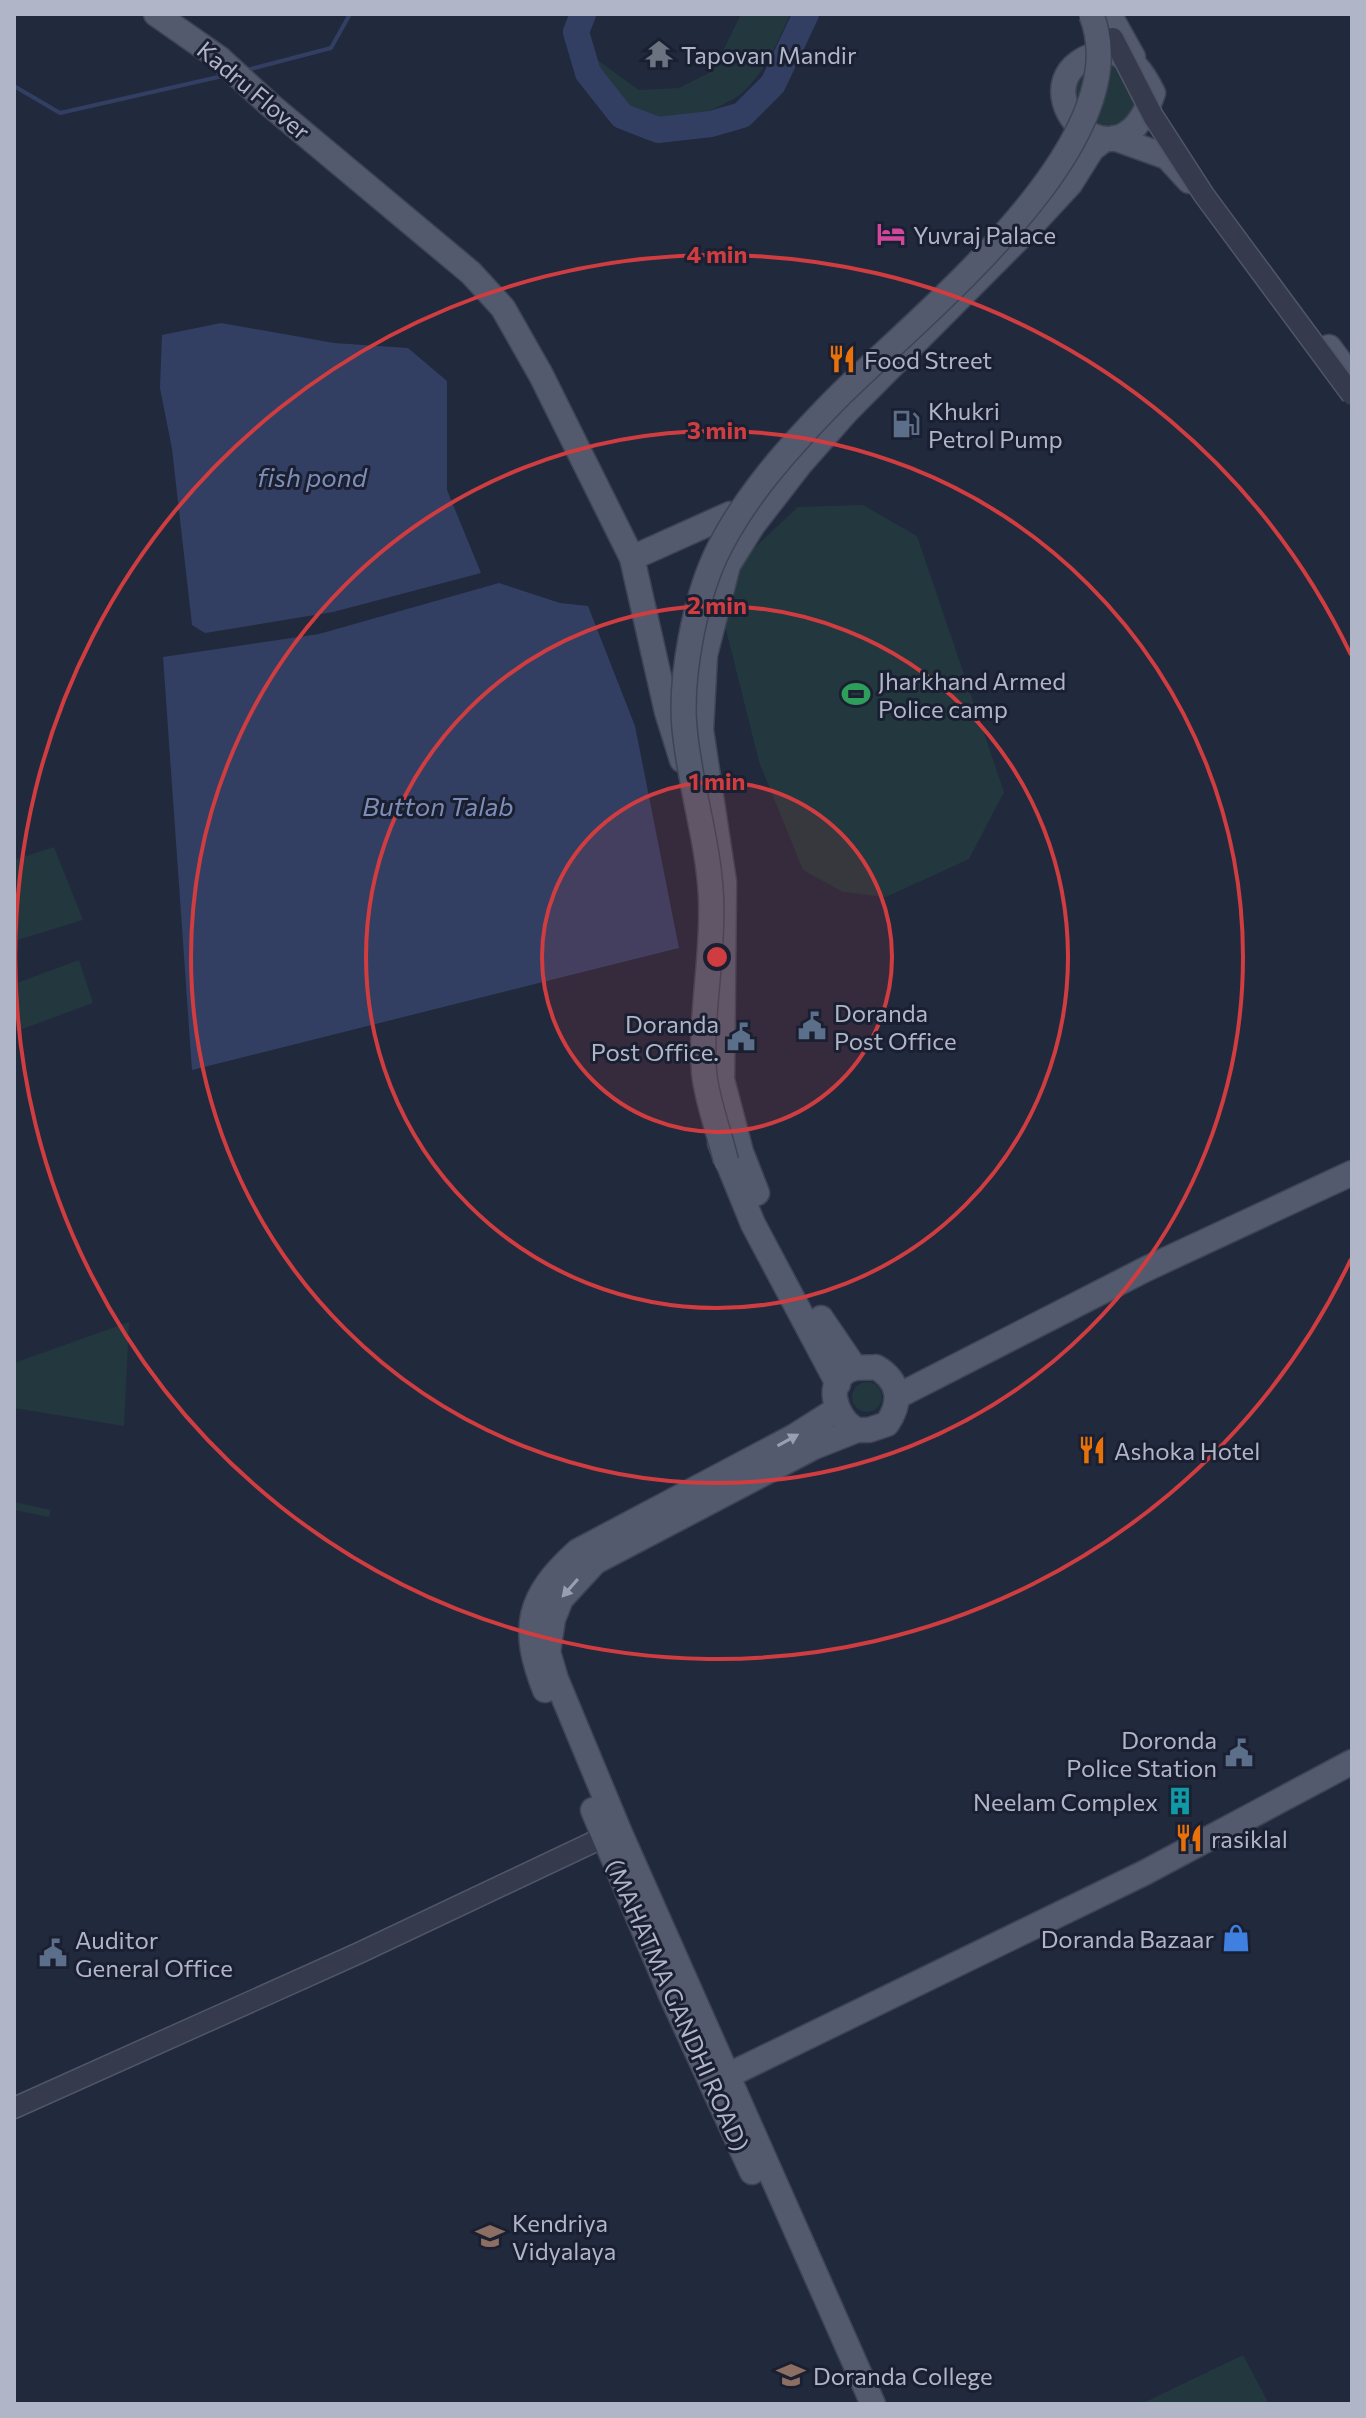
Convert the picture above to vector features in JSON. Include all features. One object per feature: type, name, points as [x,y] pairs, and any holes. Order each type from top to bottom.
[{"type":"main road","name":"Kadru Flover","points":[[156,14],[219,58],[471,273],[503,308],[541,375],[632,558],[667,712],[689,780]]},
{"type":"main road","points":[[1091,54],[1094,18]]},
{"type":"main road","points":[[1094,18],[1153,94]]},
{"type":"main road","points":[[734,1156],[705,1078],[711,895],[684,723],[695,619],[709,574],[737,516],[793,447],[852,383],[1004,236],[1052,175],[1082,121],[1100,70],[1101,47],[1094,18]]},
{"type":"main road","points":[[847,1376],[753,1224],[734,1156],[714,1059],[718,870],[695,725],[699,655],[723,564],[745,521],[811,439],[1032,216],[1086,137],[1114,66],[1094,18]]},
{"type":"main road","points":[[1352,378],[1215,198],[1130,58],[1111,51],[1091,54],[1074,66],[1064,83],[1063,103],[1071,121],[1086,134],[1110,138],[1167,157],[1178,165],[1352,407]]},
{"type":"main road","points":[[734,1156],[722,1080],[724,882],[701,730],[705,655],[728,565],[753,525],[801,463],[847,411],[1041,216],[1070,184],[1092,149],[1133,129],[1146,113],[1153,94]]},
{"type":"main road","points":[[734,1156],[696,1081],[696,1033],[707,905],[689,780],[677,723],[688,614],[703,560],[730,514],[820,406],[928,299],[982,253],[1045,175],[1071,121]]},
{"type":"main road","points":[[632,558],[730,514]]},
{"type":"main road","points":[[898,1396],[1146,1269],[1352,1173]]},
{"type":"main road","points":[[857,1430],[848,1425],[836,1410],[833,1399],[847,1376],[876,1367],[887,1374],[898,1396],[896,1409],[887,1424],[857,1430],[814,1447],[595,1562],[561,1599],[553,1619],[548,1652],[612,1835],[729,2075],[873,2404]]},
{"type":"main road","name":"(MAHATMA GANDHI ROAD)","points":[[836,1410],[795,1436],[578,1551],[556,1571],[536,1599],[532,1659],[612,1835],[855,2404]]},
{"type":"main road","points":[[729,2075],[1144,1873],[1352,1762]]},
{"type":"street","points":[[1094,18],[1204,195],[1352,395]]},
{"type":"street","points":[[14,2108],[612,1835]]},
{"type":"shaded area","points":[[741,14],[790,14],[771,56],[751,84],[736,98],[701,114],[659,118],[622,104],[607,91],[595,74],[586,52],[639,90],[679,88],[713,71]]},
{"type":"shaded area","points":[[1113,59],[1139,111],[1120,127],[1095,127],[1074,102],[1077,77]]},
{"type":"shaded area","name":"Jharkhand Armed Police camp","points":[[863,505],[917,536],[1004,792],[969,859],[886,897],[843,892],[803,870],[759,762],[725,626],[738,563],[798,507]]},
{"type":"shaded area","points":[[54,847],[83,920],[14,941],[14,860]]},
{"type":"shaded area","points":[[79,960],[93,1003],[14,1032],[14,984]]},
{"type":"shaded area","points":[[129,1322],[124,1426],[14,1408],[14,1363]]},
{"type":"shaded area","points":[[867,1382],[878,1386],[882,1397],[878,1408],[867,1412],[856,1408],[852,1397],[856,1386]]},
{"type":"shaded area","points":[[14,1502],[51,1510],[49,1517],[14,1510]]},
{"type":"shaded area","points":[[1243,2355],[1269,2404],[1141,2404]]},
{"type":"water","name":"fish pond","points":[[221,323],[334,343],[408,348],[447,381],[447,490],[481,573],[333,612],[205,633],[192,625],[172,449],[160,388],[162,335]]},
{"type":"water","name":"Button Talab","points":[[499,583],[560,603],[588,606],[635,726],[679,948],[192,1070],[163,657],[319,634]]},
{"type":"waterway","points":[[247,70],[331,48],[350,14]]},
{"type":"waterway","points":[[583,14],[576,32],[588,73],[622,116],[658,130],[711,124],[742,115],[773,84],[806,14]]},
{"type":"waterway","points":[[14,86],[60,113],[227,75]]},
{"type":"place","name":"Tapovan Mandir","points":[[659,54]]},
{"type":"place","name":"Yuvraj Palace","points":[[891,234]]},
{"type":"place","name":"Food Street","points":[[842,359]]},
{"type":"place","name":"Khukri Petrol Pump","points":[[906,424]]},
{"type":"place","name":"Jharkhand Armed Police camp","points":[[856,694]]},
{"type":"place","name":"Doranda Post Office","points":[[812,1026]]},
{"type":"place","name":"Doranda Post Office.","points":[[741,1037]]},
{"type":"place","name":"Ashoka Hotel","points":[[1092,1450]]},
{"type":"place","name":"Doronda Police Station","points":[[1239,1753]]},
{"type":"place","name":"Neelam Complex","points":[[1180,1801]]},
{"type":"place","name":"rasiklal","points":[[1189,1838]]},
{"type":"place","name":"Doranda Bazaar","points":[[1236,1938]]},
{"type":"place","name":"Auditor General Office","points":[[53,1953]]},
{"type":"place","name":"Kendriya Vidyalaya","points":[[490,2236]]},
{"type":"place","name":"Doranda College","points":[[791,2375]]}]
